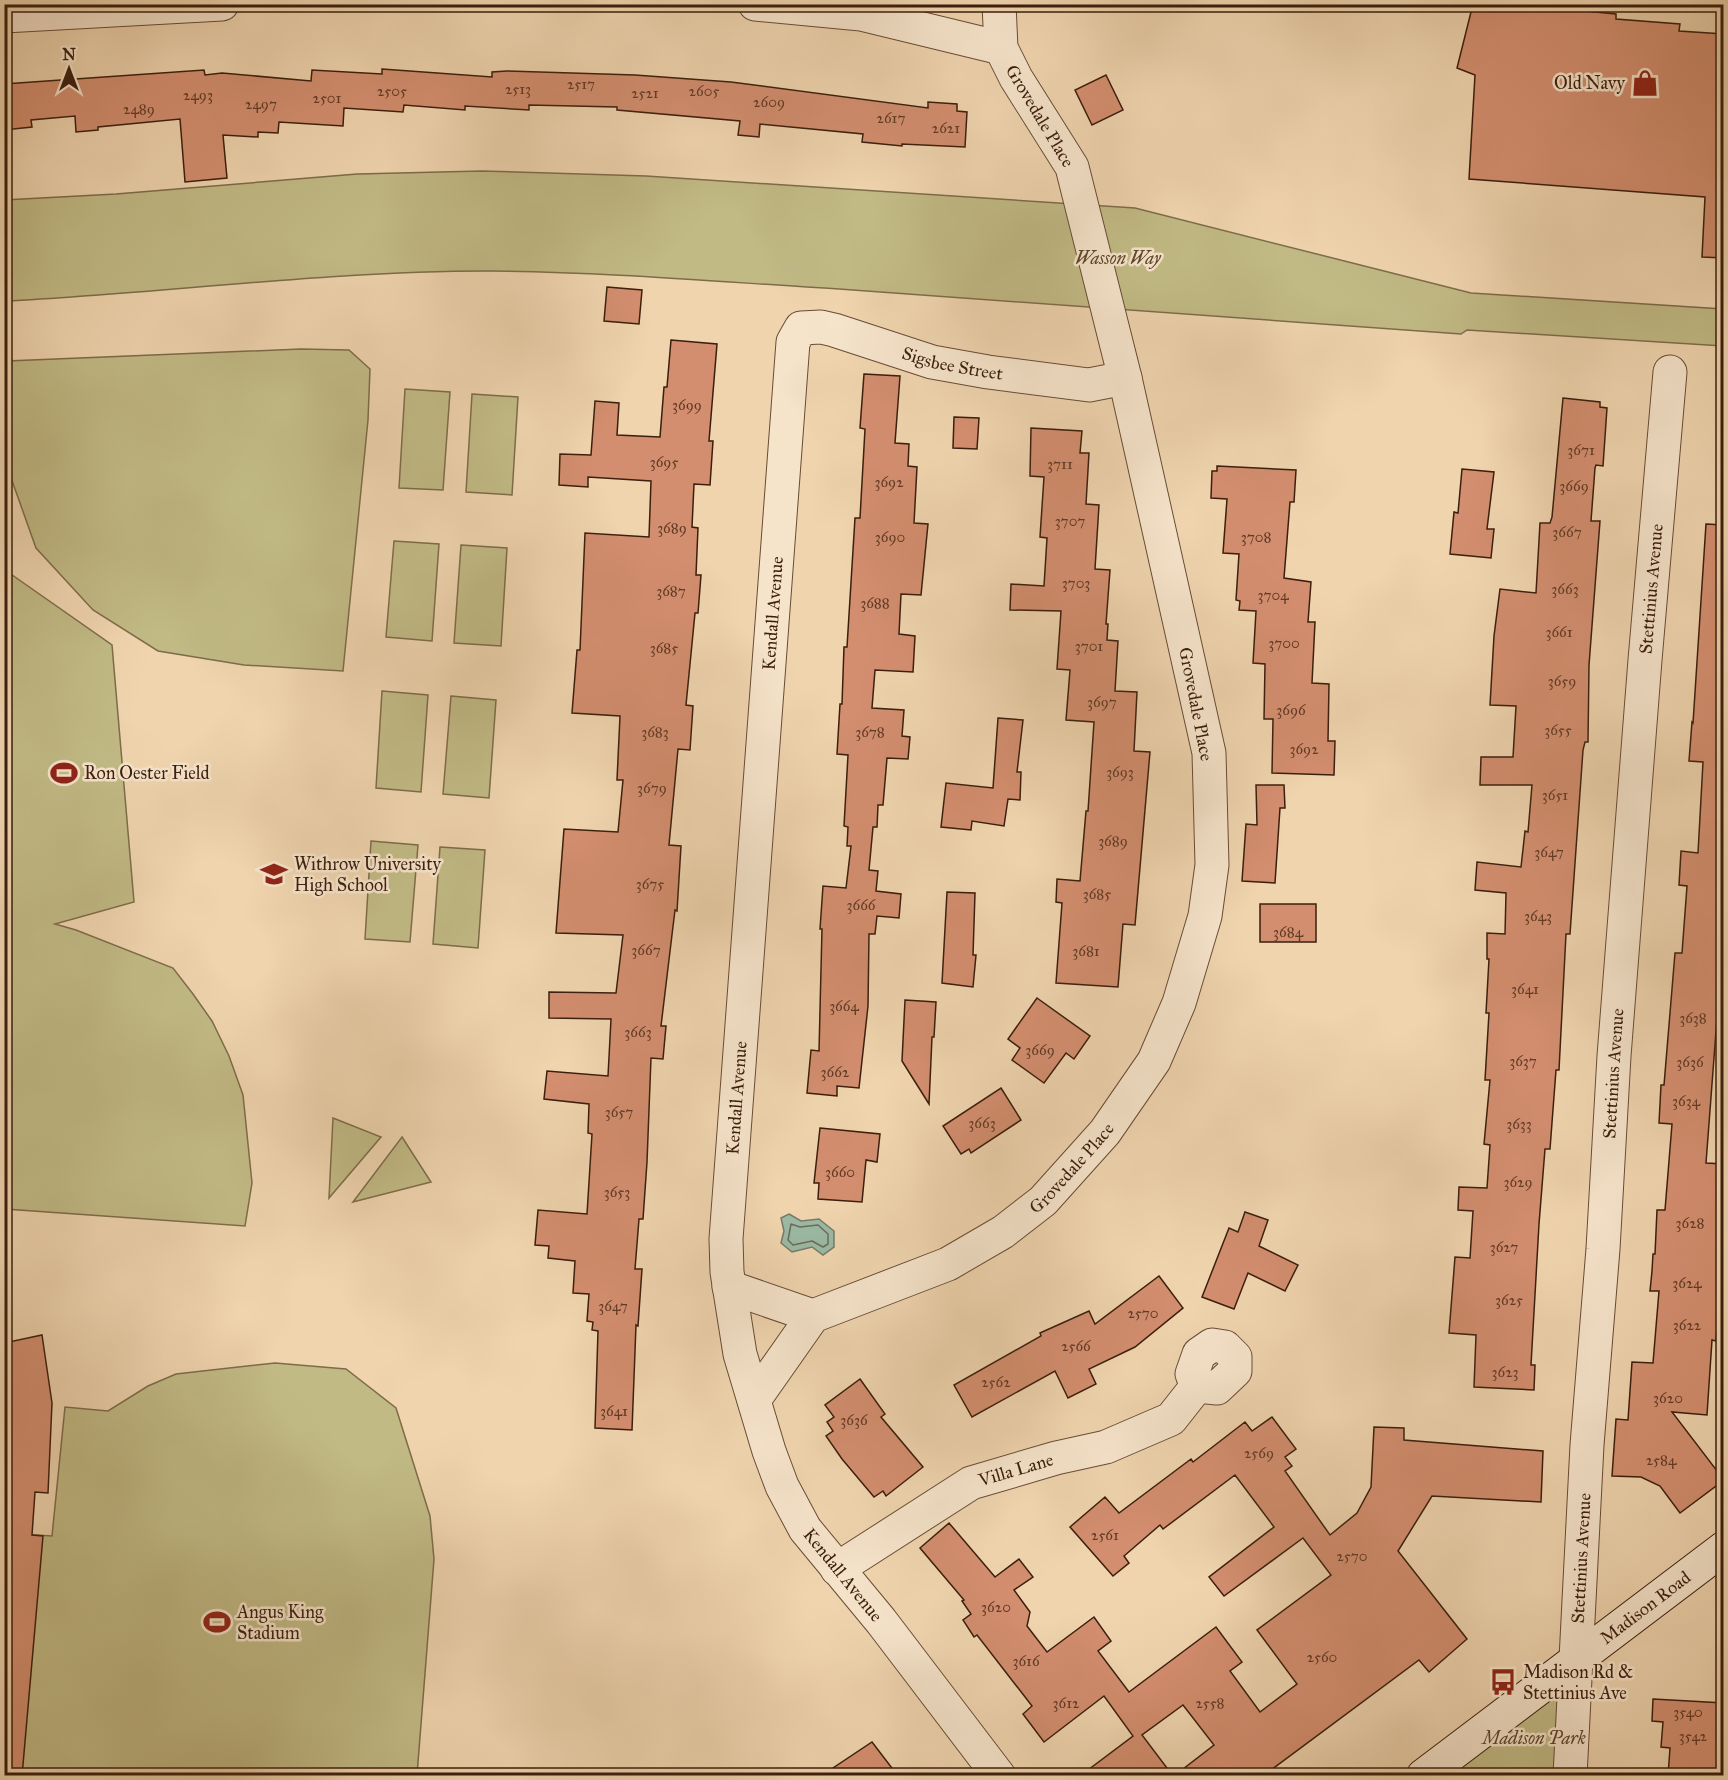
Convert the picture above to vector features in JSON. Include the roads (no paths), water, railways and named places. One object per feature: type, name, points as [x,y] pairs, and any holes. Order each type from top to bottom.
[{"type":"street","points":[[4,16],[222,4]]},
{"type":"street","points":[[755,4],[861,14],[1001,48]]},
{"type":"street","name":"Grovedale Place","points":[[813,1316],[948,1264],[1003,1232],[1043,1201],[1105,1132],[1154,1061],[1179,1003],[1205,916],[1212,866],[1209,753],[1125,378],[1072,167],[1016,78],[1001,48],[999,4]]},
{"type":"street","name":"Sigsbee Street","points":[[793,342],[801,328],[821,327],[932,362],[988,372],[1089,385],[1125,378]]},
{"type":"street","name":"Kendall Avenue","points":[[793,342],[726,1239],[729,1287],[740,1354],[769,1451],[782,1486],[805,1529],[881,1621],[999,1776]]},
{"type":"street","name":"Stettinius Avenue","points":[[1570,1776],[1587,1446],[1603,1249],[1614,1056],[1670,372]]},
{"type":"street","points":[[729,1287],[813,1316],[754,1400]]},
{"type":"street","name":"Villa Lane","points":[[837,1569],[971,1483],[1056,1458],[1106,1447],[1171,1419],[1197,1386]]},
{"type":"street","name":"Madison Road","points":[[1423,1776],[1724,1548]]},
{"type":"water","points":[[789,1214],[801,1221],[819,1219],[834,1231],[834,1247],[823,1255],[812,1247],[792,1252],[781,1243],[784,1231],[781,1218]]},
{"type":"place","name":"Old Navy","points":[[1645,83]]},
{"type":"place","name":"Ron Oester Field","points":[[64,773]]},
{"type":"place","name":"Withrow University High School","points":[[274,874]]},
{"type":"place","name":"Angus King Stadium","points":[[217,1622]]},
{"type":"place","name":"Madison Rd & Stettinius Ave","points":[[1503,1682]]},
{"type":"park label","name":"Wasson Way","points":[[1118,258]]},
{"type":"park label","name":"Madison Park","points":[[1534,1738]]}]
